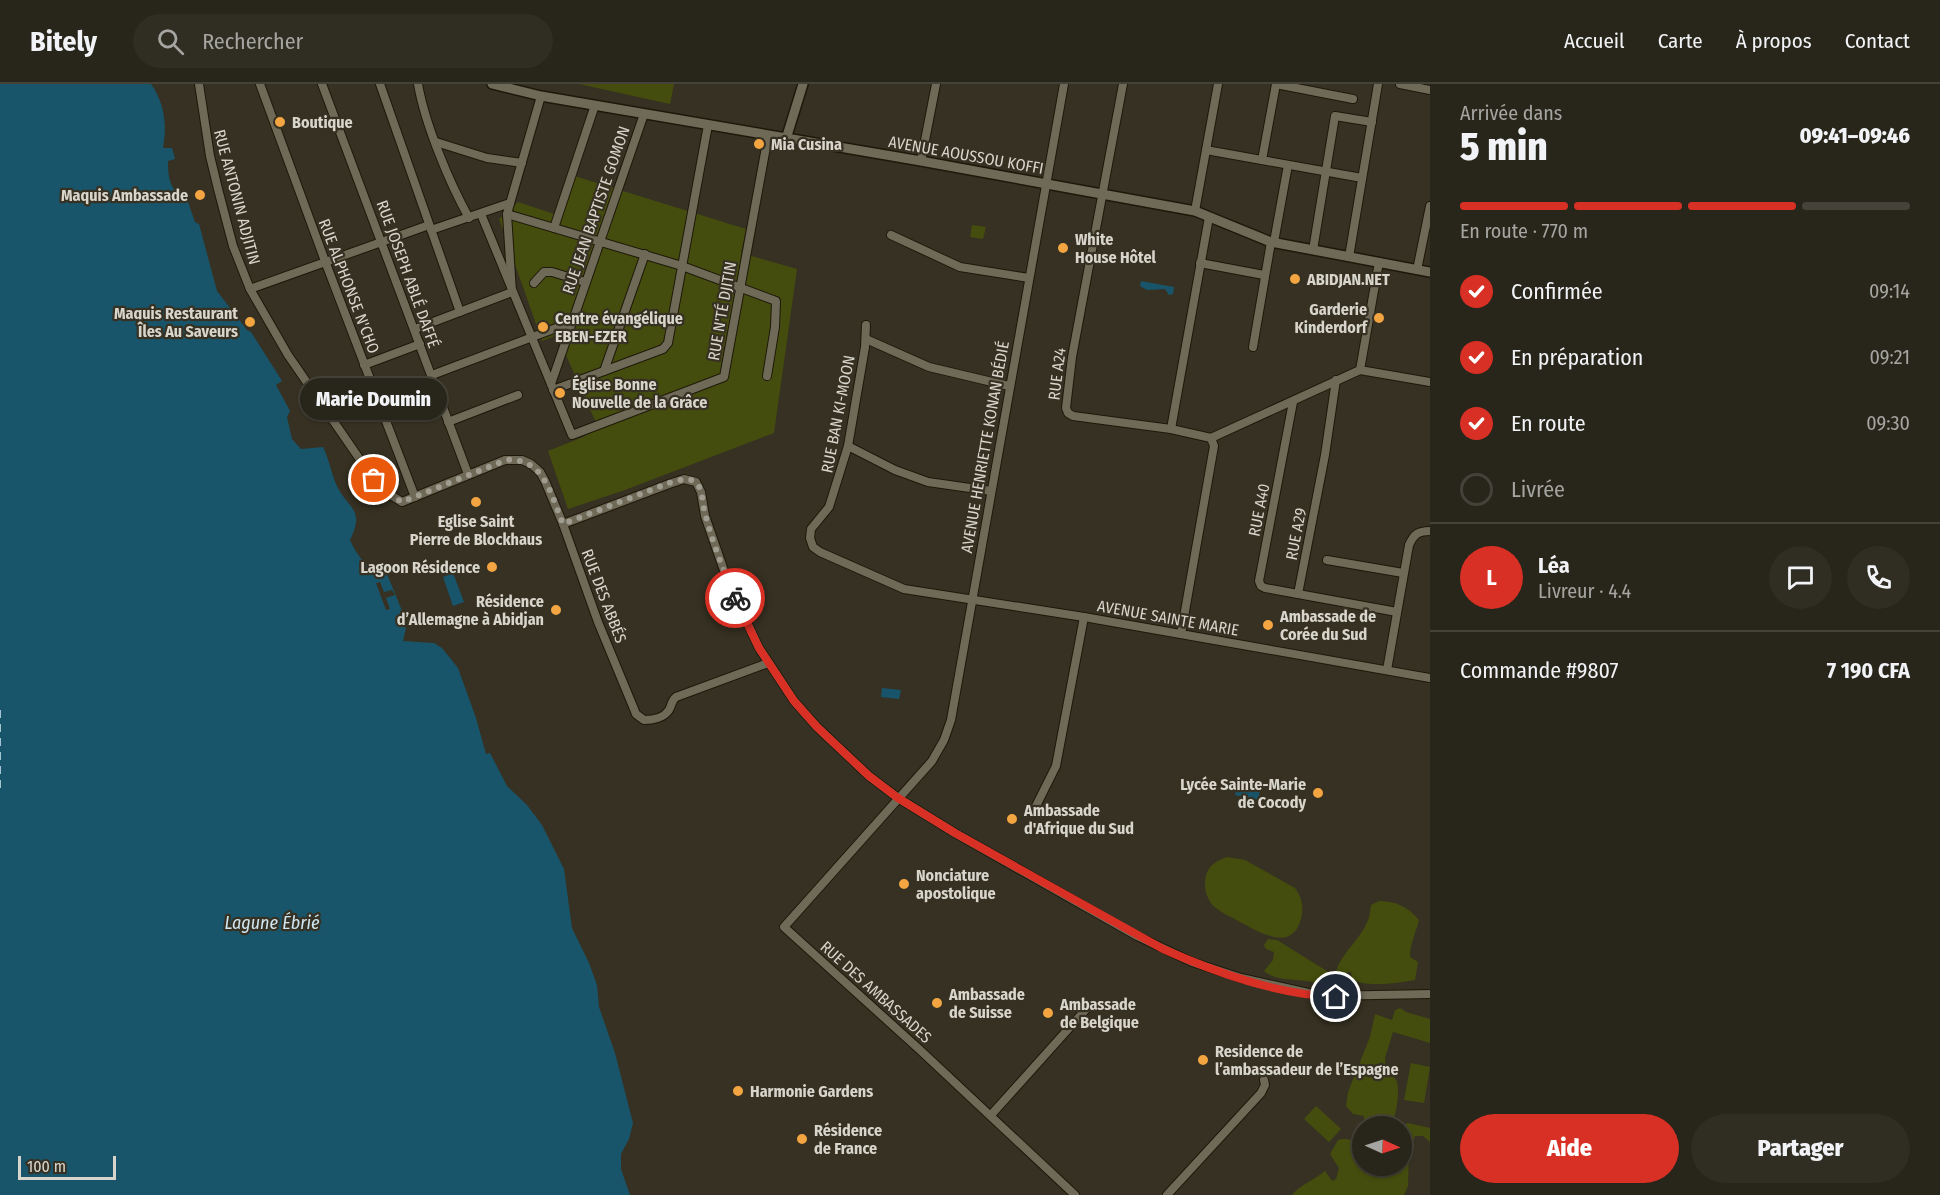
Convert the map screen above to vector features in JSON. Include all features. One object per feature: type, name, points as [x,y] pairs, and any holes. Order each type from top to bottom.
[{"type":"street","name":"RUE ANTONIN ADJITIN","points":[[199,84],[210,156],[218,189],[233,246],[250,290],[288,355],[374,480],[384,491],[402,502],[415,497]]},
{"type":"street","name":"RUE ALPHONSE N'CHO","points":[[260,84],[415,497]]},
{"type":"street","name":"RUE JOSEPH ABLÉ DAFFÉ","points":[[322,84],[468,474]]},
{"type":"street","points":[[380,84],[460,312]]},
{"type":"street","points":[[418,84],[420,99],[456,195],[469,218]]},
{"type":"street","name":"AVENUE AOUSSOU KOFFI","points":[[492,84],[541,96],[1195,211],[1273,242],[1430,272]]},
{"type":"street","points":[[921,161],[936,84]]},
{"type":"street","name":"AVENUE HENRIETTE KONAN BÉDIÉ","points":[[898,798],[932,761],[944,740],[951,720],[1064,84]]},
{"type":"street","points":[[1103,195],[1123,84]]},
{"type":"street","points":[[1195,211],[1218,84]]},
{"type":"street","points":[[1262,160],[1276,84],[1353,99]]},
{"type":"street","points":[[1349,257],[1378,84]]},
{"type":"street","points":[[1400,84],[1430,90]]},
{"type":"street","points":[[786,139],[803,85]]},
{"type":"street","points":[[415,329],[512,292],[507,214],[541,96]]},
{"type":"street","points":[[554,228],[595,105]]},
{"type":"street","name":"RUE JEAN BAPTISTE GOMON","points":[[552,387],[585,282],[644,114]]},
{"type":"street","points":[[1313,250],[1335,116],[1372,122]]},
{"type":"street","points":[[552,387],[604,371],[666,347],[708,126]]},
{"type":"street","name":"RUE N'TÉ DJITIN","points":[[481,214],[572,435],[724,377],[768,136]]},
{"type":"street","points":[[436,142],[487,158],[522,163]]},
{"type":"street","points":[[1206,150],[1362,178]]},
{"type":"street","points":[[1253,347],[1264,274],[1273,242],[1288,165]]},
{"type":"street","name":"RUE A24","points":[[1103,195],[1072,357],[1066,408],[1068,413],[1073,416],[1171,429],[1212,438]]},
{"type":"street","points":[[250,290],[325,261],[382,242],[469,218],[510,203]]},
{"type":"street","points":[[1417,270],[1430,206]]},
{"type":"street","points":[[507,214],[645,254],[776,301],[768,376]]},
{"type":"street","points":[[1171,429],[1209,217]]},
{"type":"street","points":[[891,236],[960,267],[1029,278]]},
{"type":"street","points":[[604,371],[645,254]]},
{"type":"street","points":[[1360,370],[1378,262]]},
{"type":"street","points":[[1200,263],[1264,274]]},
{"type":"street","points":[[534,283],[544,272],[552,272],[585,282]]},
{"type":"street","points":[[432,375],[572,322]]},
{"type":"street","name":"RUE BAN KI-MOON","points":[[866,325],[866,339],[848,446],[829,507],[811,529],[810,538],[813,547],[898,587],[972,599]]},
{"type":"street","points":[[866,339],[929,368],[1010,386]]},
{"type":"street","points":[[364,365],[420,344]]},
{"type":"street","points":[[1181,633],[1214,446],[1212,438],[1360,370],[1430,382]]},
{"type":"street","name":"RUE A29","points":[[1298,594],[1325,455],[1336,380]]},
{"type":"street","points":[[448,422],[518,395]]},
{"type":"street","name":"RUE A40","points":[[1293,402],[1259,580],[1264,588],[1298,594]]},
{"type":"street","points":[[848,446],[895,470],[928,482],[991,491]]},
{"type":"street","name":"RUE DES ABBÉS","points":[[415,497],[506,460],[522,460],[540,472],[563,524],[598,622],[636,714],[640,718],[648,720],[661,717],[671,708],[672,700],[676,697],[768,663]]},
{"type":"street","points":[[563,524],[669,483],[684,479],[696,482],[701,492],[705,516],[728,579],[754,639],[768,663],[794,701],[817,727],[869,776],[898,798],[955,833],[1137,936],[1218,971],[1278,988],[1322,996],[1430,994]]},
{"type":"street","points":[[1387,670],[1409,545],[1414,535],[1430,531]]},
{"type":"street","points":[[1327,560],[1403,573]]},
{"type":"street","points":[[1298,594],[1396,612]]},
{"type":"street","name":"AVENUE SAINTE MARIE","points":[[972,599],[1181,633],[1430,678]]},
{"type":"street","points":[[1036,806],[1056,766],[1084,617]]},
{"type":"street","name":"RUE DES AMBASSADES","points":[[898,798],[784,927],[991,1115],[1075,1195]]},
{"type":"street","points":[[991,1115],[1088,1007]]},
{"type":"street","points":[[1167,1195],[1261,1093],[1265,1085],[1264,1080]]},
{"type":"green space","points":[[579,84],[674,84],[670,104]]},
{"type":"green space","points":[[568,174],[746,229],[741,253],[797,269],[774,433],[625,490],[568,509],[548,451],[583,437],[598,427],[557,335],[542,341],[499,219],[518,202],[554,214]]},
{"type":"green space","points":[[972,225],[986,227],[983,239],[970,237]]},
{"type":"green space","points":[[1227,857],[1245,860],[1295,888],[1302,903],[1301,919],[1297,929],[1283,938],[1274,937],[1256,931],[1212,904],[1205,888],[1206,876],[1211,866]]},
{"type":"green space","points":[[1379,901],[1401,906],[1419,920],[1410,952],[1410,957],[1418,962],[1415,980],[1382,984],[1365,983],[1352,979],[1351,972],[1345,973],[1343,978],[1346,991],[1338,988],[1329,992],[1312,982],[1275,977],[1264,971],[1273,960],[1274,952],[1266,949],[1264,945],[1268,939],[1277,940],[1330,973],[1336,971],[1343,957],[1365,927],[1371,905]]},
{"type":"green space","points":[[1400,1008],[1430,1019],[1430,1043],[1393,1032],[1385,1058],[1386,1073],[1395,1078],[1398,1086],[1395,1116],[1353,1114],[1346,1106],[1348,1092],[1370,1037],[1375,1014],[1392,1020],[1395,1010]]},
{"type":"green space","points":[[1411,1063],[1430,1067],[1424,1103],[1404,1100]]},
{"type":"green space","points":[[1316,1106],[1341,1129],[1329,1142],[1304,1119]]},
{"type":"green space","points":[[1412,1124],[1430,1128],[1430,1142],[1423,1136],[1415,1136],[1412,1144]]},
{"type":"green space","points":[[1338,1140],[1352,1140],[1352,1176],[1408,1176],[1408,1186],[1404,1195],[1292,1195],[1325,1171],[1332,1181],[1336,1179],[1339,1168],[1330,1154]]},
{"type":"water","name":"Lagune Ébrié","points":[[0,84],[151,84],[156,92],[164,115],[163,148],[172,148],[175,159],[168,161],[171,184],[177,193],[187,199],[195,222],[199,224],[217,291],[247,330],[251,332],[282,381],[276,385],[290,411],[287,417],[292,439],[301,449],[323,447],[336,484],[356,515],[350,540],[353,546],[359,557],[368,565],[385,569],[407,623],[403,641],[434,643],[442,648],[458,668],[486,754],[490,753],[507,786],[527,805],[542,825],[564,869],[572,928],[597,985],[599,1007],[615,1053],[633,1123],[629,1139],[621,1154],[621,1169],[630,1195],[0,1195]]},
{"type":"water","points":[[1141,281],[1174,287],[1173,294],[1169,295],[1165,289],[1147,290],[1140,286]]},
{"type":"water","points":[[453,573],[464,602],[453,606],[443,577]]},
{"type":"water","points":[[882,688],[901,690],[899,699],[881,697]]},
{"type":"water","points":[[1237,785],[1260,790],[1258,800],[1235,795]]},
{"type":"pier","points":[[380,582],[384,592],[392,590],[395,595],[386,598],[390,609],[386,610],[376,583]]},
{"type":"ferry route","points":[[0,710],[0,791]]},
{"type":"way so far","points":[[374,480],[384,491],[402,502],[506,460],[522,460],[540,472],[563,524],[669,483],[684,479],[692,480],[696,482],[701,492],[705,516],[735,598]]},
{"type":"place","name":"Boutique","points":[[280,122]]},
{"type":"place","name":"Mia Cusina","points":[[759,144]]},
{"type":"place","name":"Maquis Ambassade","points":[[200,195]]},
{"type":"place","name":"White House Hôtel","points":[[1063,248]]},
{"type":"place","name":"ABIDJAN.NET","points":[[1295,279]]},
{"type":"place","name":"Garderie Kinderdorf","points":[[1379,318]]},
{"type":"place","name":"Maquis Restaurant Îles Au Saveurs","points":[[250,322]]},
{"type":"place","name":"Centre évangélique EBEN-EZER","points":[[543,327]]},
{"type":"place","name":"Église Bonne Nouvelle de la Grâce","points":[[560,393]]},
{"type":"place","name":"Marie Doumin","points":[[374,480]]},
{"type":"place","name":"Eglise Saint Pierre de Blockhaus","points":[[476,502]]},
{"type":"place","name":"Lagoon Résidence","points":[[492,567]]},
{"type":"place","name":"Résidence d’Allemagne à Abidjan","points":[[556,610]]},
{"type":"place","name":"Ambassade de Corée du Sud","points":[[1268,625]]},
{"type":"place","name":"Lycée Sainte-Marie de Cocody","points":[[1318,793]]},
{"type":"place","name":"Ambassade d'Afrique du Sud","points":[[1012,819]]},
{"type":"place","name":"Nonciature apostolique","points":[[904,884]]},
{"type":"place","name":"Ambassade de Suisse","points":[[937,1003]]},
{"type":"place","name":"Ambassade de Belgique","points":[[1048,1013]]},
{"type":"place","name":"Residence de l’ambassadeur de l’Espagne","points":[[1203,1060]]},
{"type":"place","name":"Harmonie Gardens","points":[[738,1091]]},
{"type":"place","name":"Résidence de France","points":[[802,1139]]},
{"type":"route","points":[[735,598],[759,648],[794,701],[842,752],[898,798],[955,833],[1163,949],[1192,962],[1241,978],[1288,990],[1336,997]]}]
